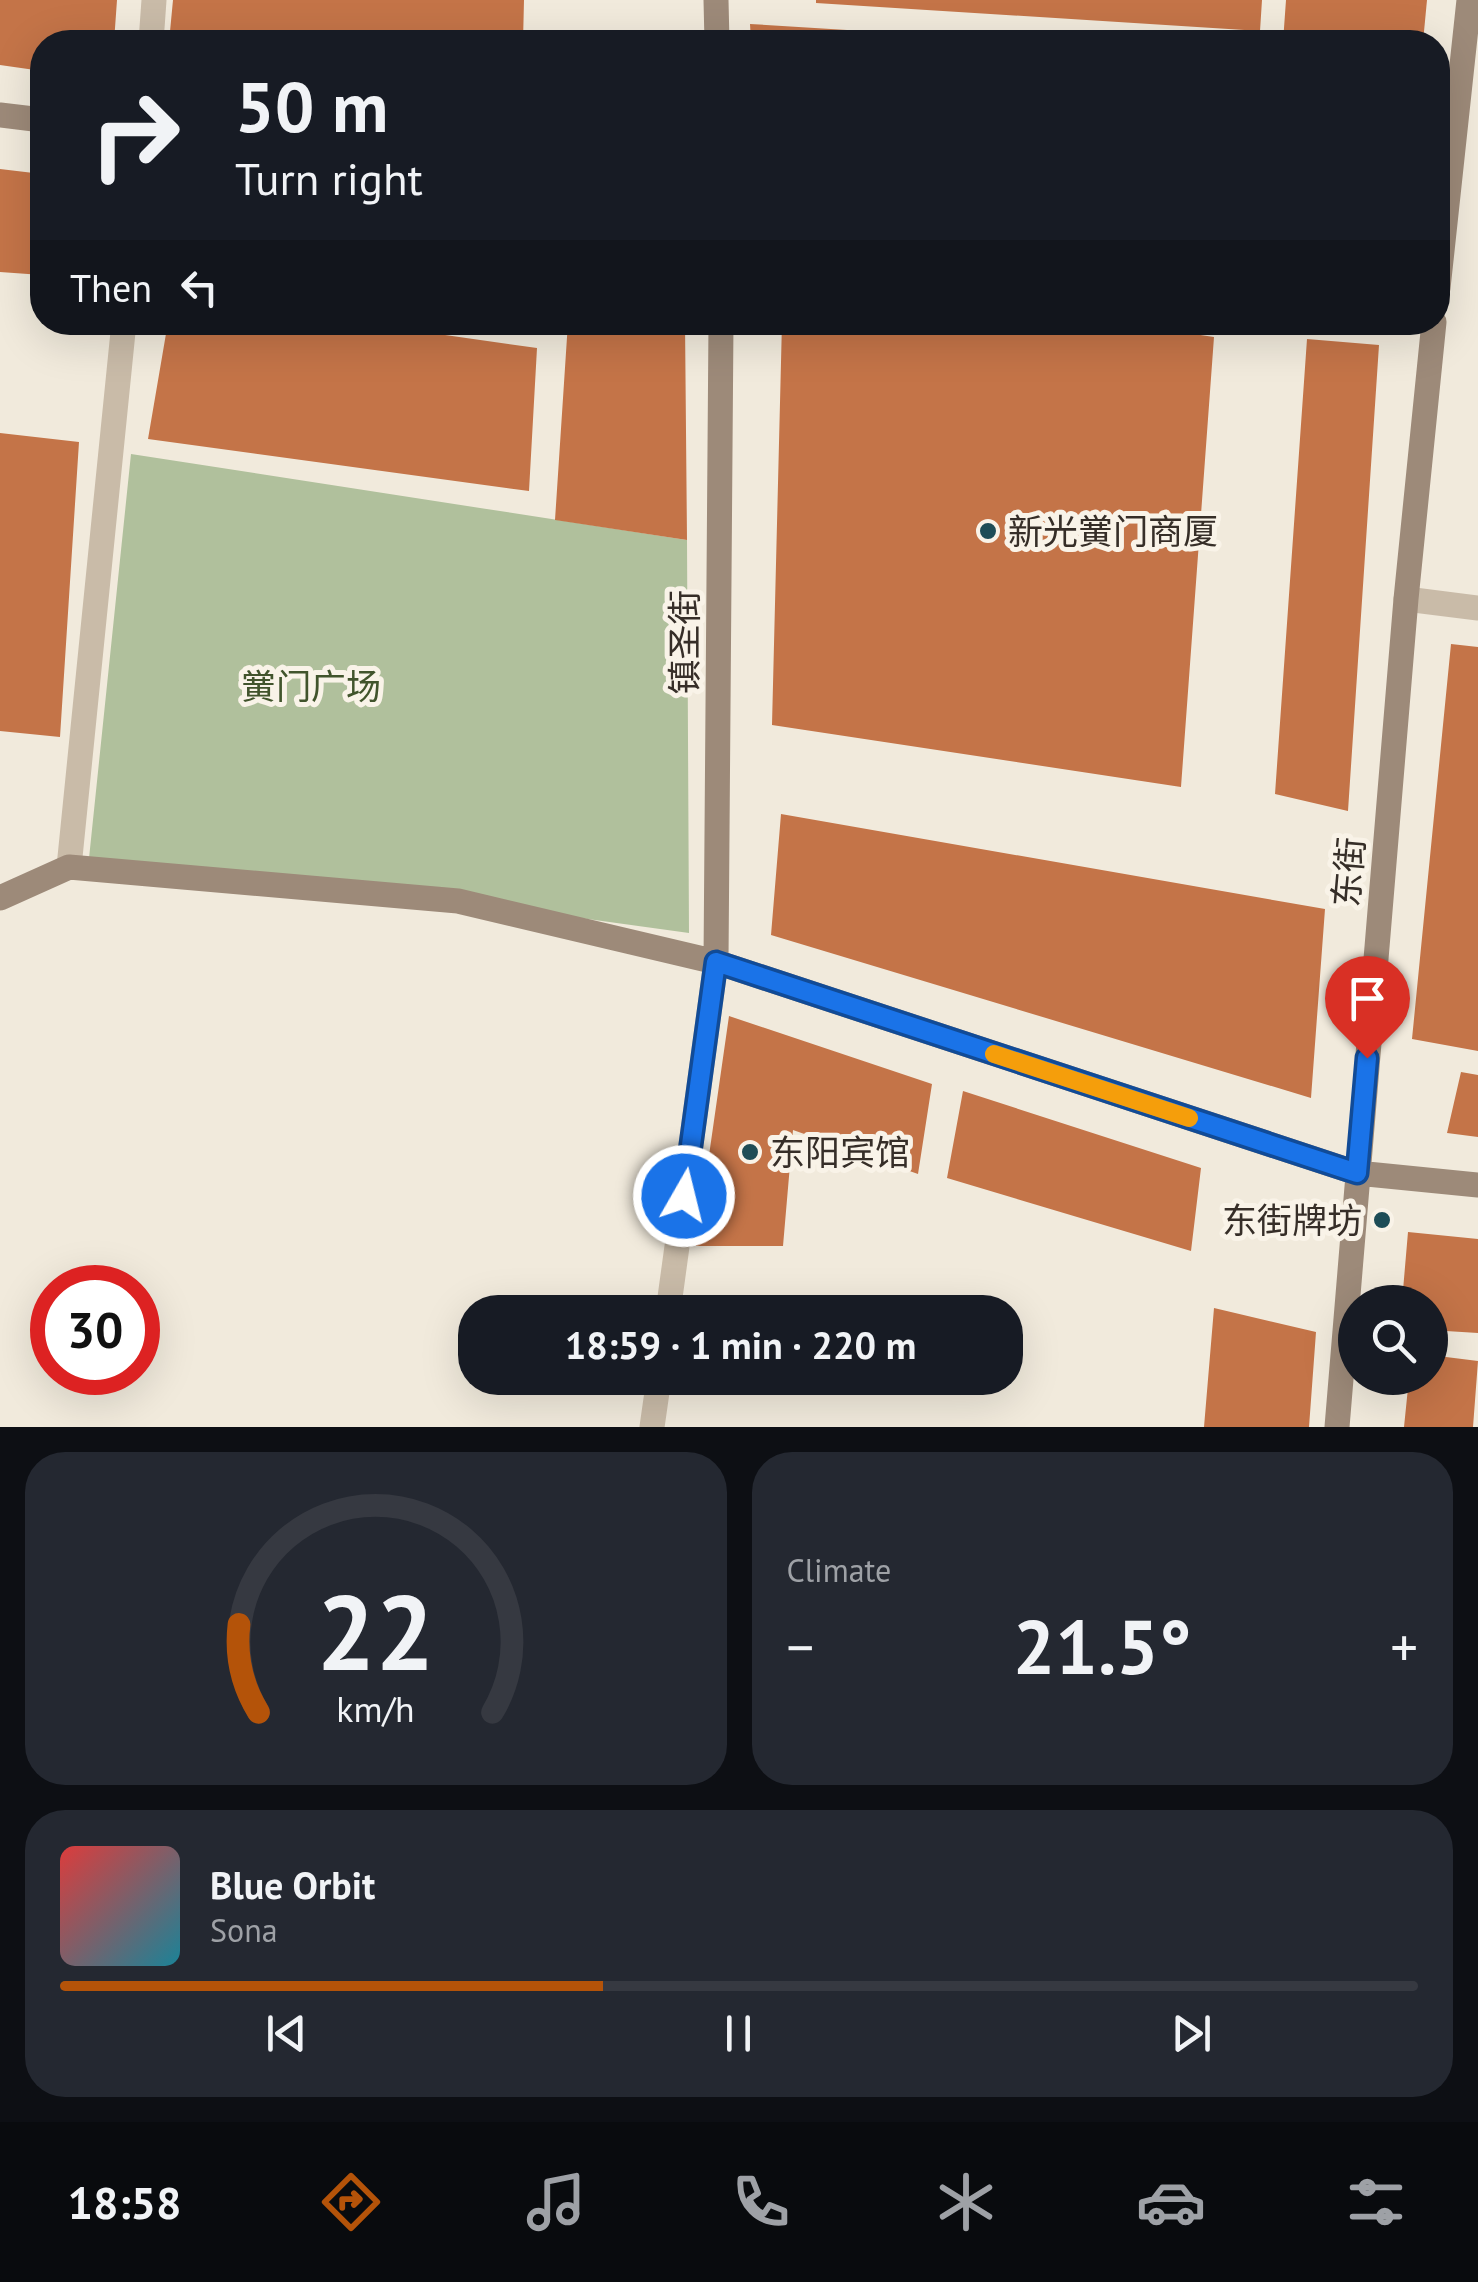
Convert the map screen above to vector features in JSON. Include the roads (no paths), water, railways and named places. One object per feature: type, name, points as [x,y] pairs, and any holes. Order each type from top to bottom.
[{"type":"street","points":[[152,30],[154,0]]},
{"type":"street","points":[[716,0],[717,30]]},
{"type":"street","points":[[1450,173],[1468,0]]},
{"type":"street","points":[[0,114],[30,118]]},
{"type":"street","points":[[69,867],[123,335]]},
{"type":"street","name":"镇圣街","points":[[716,962],[721,335]]},
{"type":"street","name":"东街","points":[[1337,1427],[1406,600],[1433,335]]},
{"type":"street","points":[[1406,600],[1478,608]]},
{"type":"street","points":[[0,898],[69,867],[458,902],[716,962],[1357,1173],[1478,1185]]},
{"type":"street","points":[[670,1295],[716,962]]},
{"type":"street","points":[[652,1427],[657,1395]]},
{"type":"place","name":"新光黉门商厦","points":[[988,531]]},
{"type":"place","name":"东阳宾馆","points":[[750,1152]]},
{"type":"place","name":"东街牌坊","points":[[1382,1220]]},
{"type":"park label","name":"黉门广场","points":[[311,686]]}]
